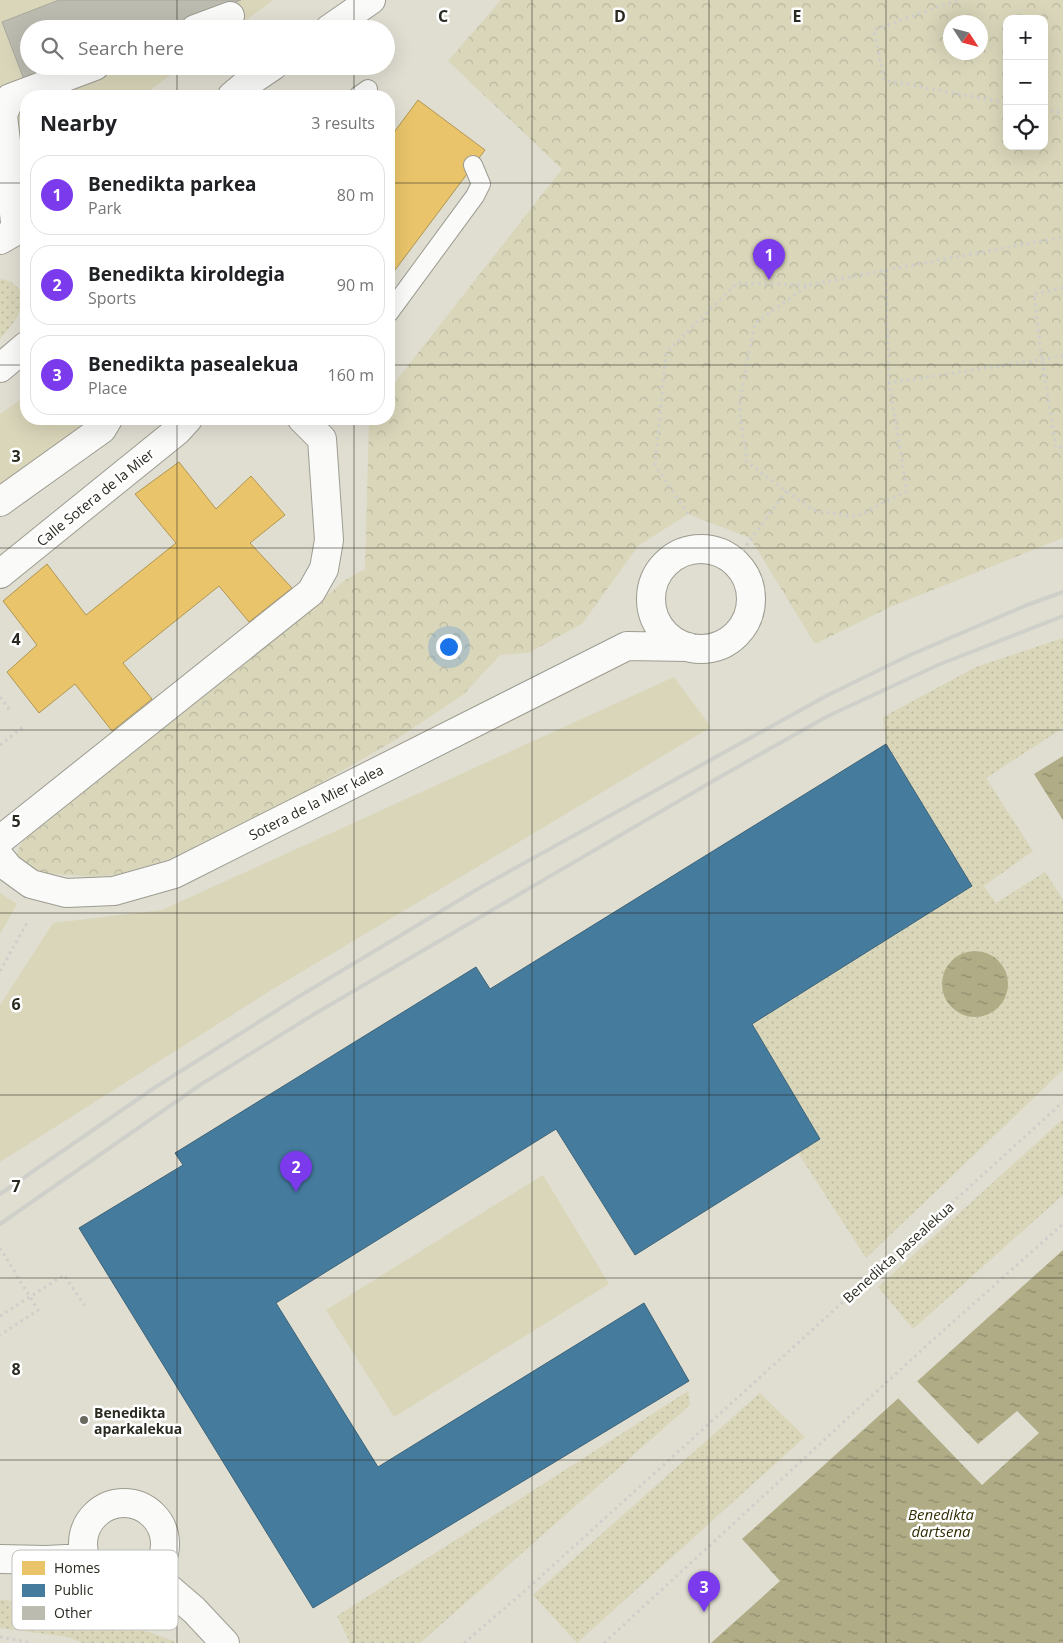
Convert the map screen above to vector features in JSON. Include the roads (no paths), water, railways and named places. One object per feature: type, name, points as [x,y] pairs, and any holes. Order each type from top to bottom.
[{"type":"street","points":[[341,20],[371,0]]},
{"type":"street","points":[[219,20],[230,16]]},
{"type":"street","points":[[31,90],[70,75]]},
{"type":"street","points":[[239,90],[260,75]]},
{"type":"street","points":[[14,232],[3,115],[10,98],[20,94]]},
{"type":"street","points":[[0,368],[20,351]]},
{"type":"street","points":[[0,502],[102,430],[105,425]]},
{"type":"street","name":"Calle Sotera de la Mier","points":[[0,574],[182,425]]},
{"type":"street","points":[[0,840],[311,592],[324,569],[329,540],[322,439],[311,425]]},
{"type":"street","points":[[627,646],[651,598],[654,581],[662,567],[674,556],[689,550],[706,549],[721,552],[735,562],[745,574],[751,590],[751,606],[745,622],[735,636],[721,645],[704,649],[688,647],[672,639],[661,628],[653,614],[651,598]]},
{"type":"street","name":"Sotera de la Mier kalea","points":[[0,857],[9,868],[31,884],[66,893],[114,890],[174,874],[627,646],[688,647]]},
{"type":"street","points":[[85,1550],[84,1541],[87,1528],[93,1517],[104,1508],[116,1504],[130,1504],[142,1507],[153,1515],[161,1526],[165,1538],[164,1550]]},
{"type":"street","points":[[178,1596],[194,1610],[225,1643]]},
{"type":"lane","points":[[395,305],[475,196],[481,184],[473,165]]},
{"type":"water","points":[[1063,756],[1063,820],[1034,774]]},
{"type":"water","points":[[975,951],[988,954],[998,961],[1005,971],[1008,984],[1005,997],[998,1007],[988,1014],[975,1017],[962,1014],[952,1007],[945,997],[942,984],[945,971],[952,961],[962,954]]},
{"type":"water","name":"Benedikta dartsena","points":[[1063,1250],[1063,1643],[711,1643],[780,1581],[742,1539]]},
{"type":"railway","points":[[0,1194],[154,1088],[298,997],[481,887],[826,696],[910,655],[1027,605],[1063,592]]},
{"type":"railway","points":[[0,1224],[200,1085],[316,1013],[725,774],[828,716],[938,665],[1063,616]]},
{"type":"place","name":"Benedikta parkea","points":[[769,280]]},
{"type":"place","name":"Benedikta kiroldegia","points":[[296,1192]]},
{"type":"place","name":"Benedikta aparkalekua","points":[[84,1420]]},
{"type":"place","name":"Benedikta pasealekua","points":[[704,1612]]}]
